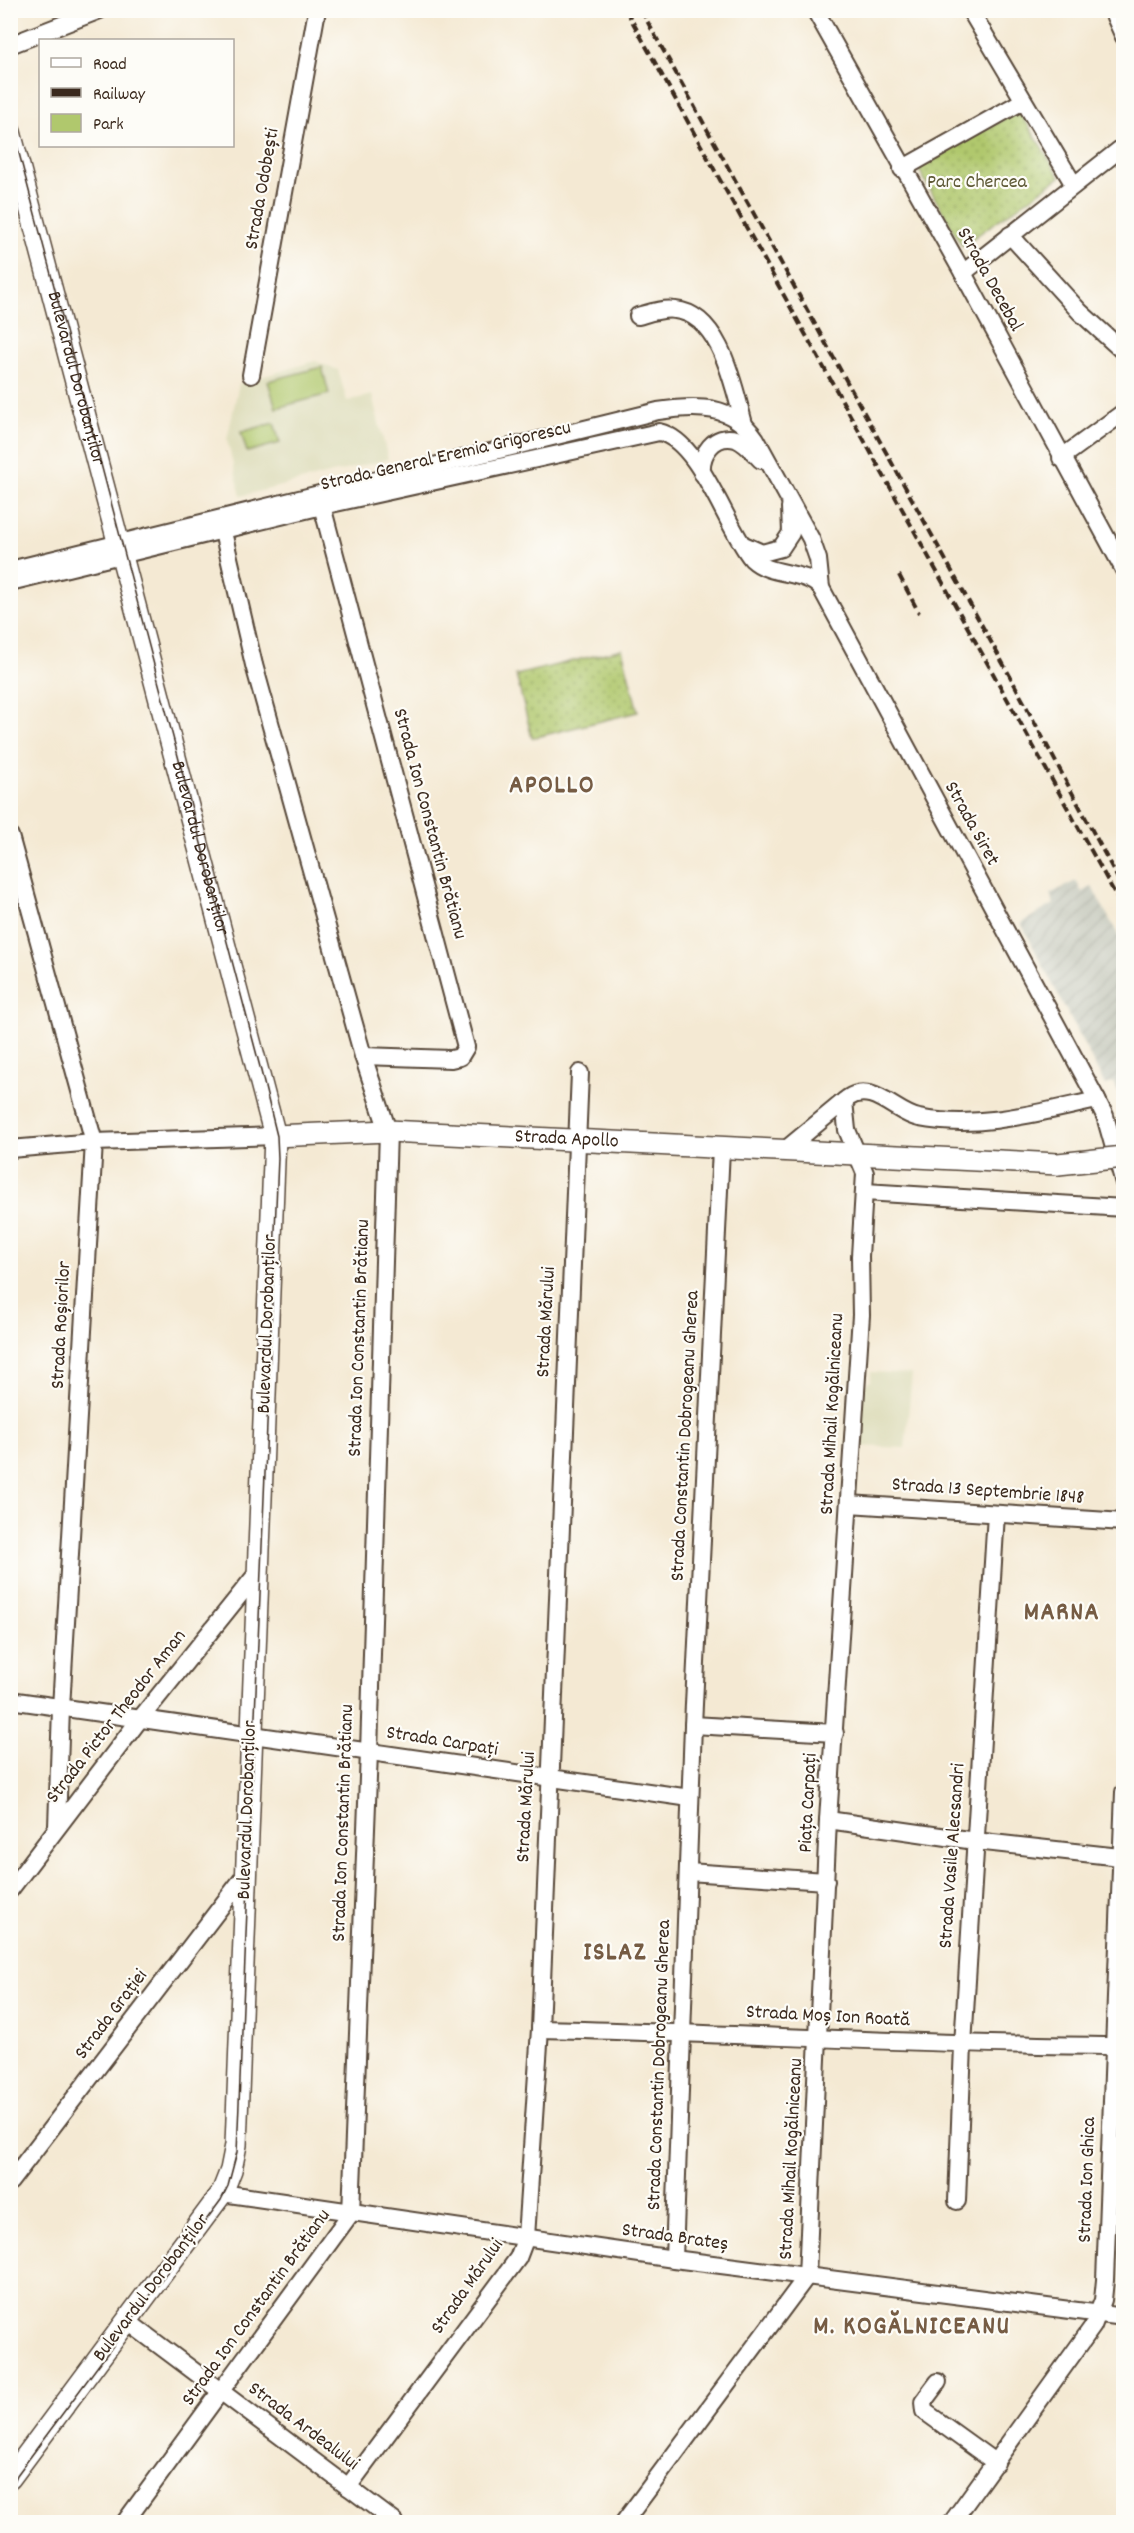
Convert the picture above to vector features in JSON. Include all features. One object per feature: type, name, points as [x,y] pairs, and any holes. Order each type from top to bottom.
[{"type":"main road","name":"Bulevardul Dorobanților","points":[[10,132],[275,1136],[236,2145],[231,2170],[222,2193],[10,2478]]},
{"type":"main road","name":"Strada Apollo","points":[[275,1136],[388,1131],[1058,1164],[1121,1162]]},
{"type":"street","points":[[10,45],[100,10]]},
{"type":"street","name":"Strada Odobești","points":[[251,375],[316,10]]},
{"type":"street","name":"Strada Decebal","points":[[815,10],[902,169],[963,273],[1061,458],[1124,570]]},
{"type":"street","points":[[970,10],[1074,185]]},
{"type":"street","points":[[1112,10],[1124,37]]},
{"type":"street","points":[[902,169],[1023,101]]},
{"type":"street","points":[[963,273],[1124,146]]},
{"type":"street","points":[[1010,235],[1080,312],[1124,352]]},
{"type":"street","points":[[638,316],[676,310],[701,322],[724,356],[744,424]]},
{"type":"street","name":"Strada General Eremia Grigorescu","points":[[10,582],[122,550],[658,411],[693,407]]},
{"type":"street","name":"Strada Siret","points":[[693,407],[721,411],[744,424],[756,439],[815,549],[821,588],[1097,1100],[1121,1162]]},
{"type":"street","points":[[1061,458],[1124,412]]},
{"type":"street","name":"Strada General Eremia Grigorescu","points":[[221,525],[322,506],[650,432],[670,434],[680,441],[756,563],[805,577],[821,588]]},
{"type":"street","name":"Strada Siret","points":[[702,474],[701,464],[705,452],[714,443],[724,438],[742,442],[774,473]]},
{"type":"street","name":"Strada Siret","points":[[741,542],[762,553],[781,548],[791,533],[790,502]]},
{"type":"street","name":"Strada Ion Constantin Brătianu","points":[[322,506],[466,1047],[460,1057],[452,1059],[363,1056]]},
{"type":"street","name":"Strada Ion Constantin Brătianu","points":[[126,2523],[351,2213],[369,1752],[388,1131],[363,1056],[254,666],[221,525]]},
{"type":"street","name":"Strada General Eremia Grigorescu","points":[[10,570],[122,550]]},
{"type":"street","name":"Strada Roșiorilor","points":[[10,837],[94,1142],[61,1708],[57,1827]]},
{"type":"street","name":"Strada Mărului","points":[[348,2487],[518,2258],[526,2237],[540,2029],[580,1072]]},
{"type":"street","points":[[784,1151],[852,1095],[870,1094],[912,1116],[968,1121],[1024,1115],[1097,1100]]},
{"type":"street","name":"Strada Mihail Kogălniceanu","points":[[835,1733],[861,1315],[860,1256],[864,1192],[864,1169],[847,1130],[844,1101]]},
{"type":"street","name":"Strada Apollo","points":[[10,1149],[94,1142],[275,1136]]},
{"type":"street","name":"Strada Constantin Dobrogeanu Gherea","points":[[693,1725],[721,1149]]},
{"type":"street","points":[[1121,1162],[1124,1183]]},
{"type":"street","points":[[864,1192],[1124,1208]]},
{"type":"street","name":"Strada 13 Septembrie 1848","points":[[849,1504],[1124,1522]]},
{"type":"street","name":"Strada Vasile Alecsandri","points":[[957,2201],[963,2045],[996,1514]]},
{"type":"street","name":"Strada Pictor Theodor Aman","points":[[10,1890],[140,1719],[259,1571]]},
{"type":"street","name":"Strada Carpați","points":[[10,1700],[690,1798]]},
{"type":"street","points":[[688,1872],[693,1725]]},
{"type":"street","name":"Piața Carpați","points":[[688,1872],[826,1881],[835,1733],[693,1725]]},
{"type":"street","name":"Strada Ion Ghica","points":[[952,2523],[1093,2326],[1098,2314],[1105,2280],[1118,2141],[1114,2046],[1124,1792]]},
{"type":"street","points":[[828,1820],[975,1841],[1121,1868]]},
{"type":"street","name":"Strada Constantin Dobrogeanu Gherea","points":[[674,2259],[688,1872]]},
{"type":"street","name":"Strada Grației","points":[[10,2182],[246,1874]]},
{"type":"street","name":"Strada Mihail Kogălniceanu","points":[[624,2523],[807,2276],[826,1881]]},
{"type":"street","name":"Strada Moș Ion Roată","points":[[540,2029],[819,2037],[963,2045],[1114,2046]]},
{"type":"street","name":"Strada Brateș","points":[[222,2193],[674,2259],[1124,2317]]},
{"type":"street","name":"Strada Ardealului","points":[[127,2321],[395,2523]]},
{"type":"street","points":[[938,2382],[923,2402],[924,2411],[996,2463]]},
{"type":"shaded area","points":[[315,361],[338,370],[347,401],[372,395],[388,459],[241,496],[227,440],[239,384]]},
{"type":"shaded area","points":[[1076,881],[1082,892],[1092,887],[1123,944],[1124,1093],[1120,1095],[1113,1082],[1105,1085],[1021,923],[1054,904],[1050,894]]},
{"type":"shaded area","points":[[871,1372],[912,1374],[905,1448],[859,1446],[862,1387],[870,1381]]},
{"type":"green space","name":"Parc Chercea","points":[[1019,110],[1060,177],[962,246],[918,168]]},
{"type":"green space","points":[[322,367],[329,394],[276,408],[268,381]]},
{"type":"green space","points":[[274,423],[280,443],[247,452],[241,432]]},
{"type":"green space","points":[[622,649],[638,712],[532,738],[516,675]]},
{"type":"tram line","points":[[10,119],[260,1067],[277,1136],[278,1158],[237,2152],[228,2186],[221,2200],[17,2475],[10,2491]]},
{"type":"railway","points":[[626,10],[1124,910]]},
{"type":"railway","points":[[641,10],[1011,678],[1124,890]]},
{"type":"railway","points":[[899,575],[919,613]]},
{"type":"district","name":"APOLLO","points":[[552,786]]},
{"type":"district","name":"MARNA","points":[[1062,1613]]},
{"type":"district","name":"ISLAZ","points":[[615,1953]]},
{"type":"district","name":"M. KOGĂLNICEANU","points":[[912,2327]]}]
